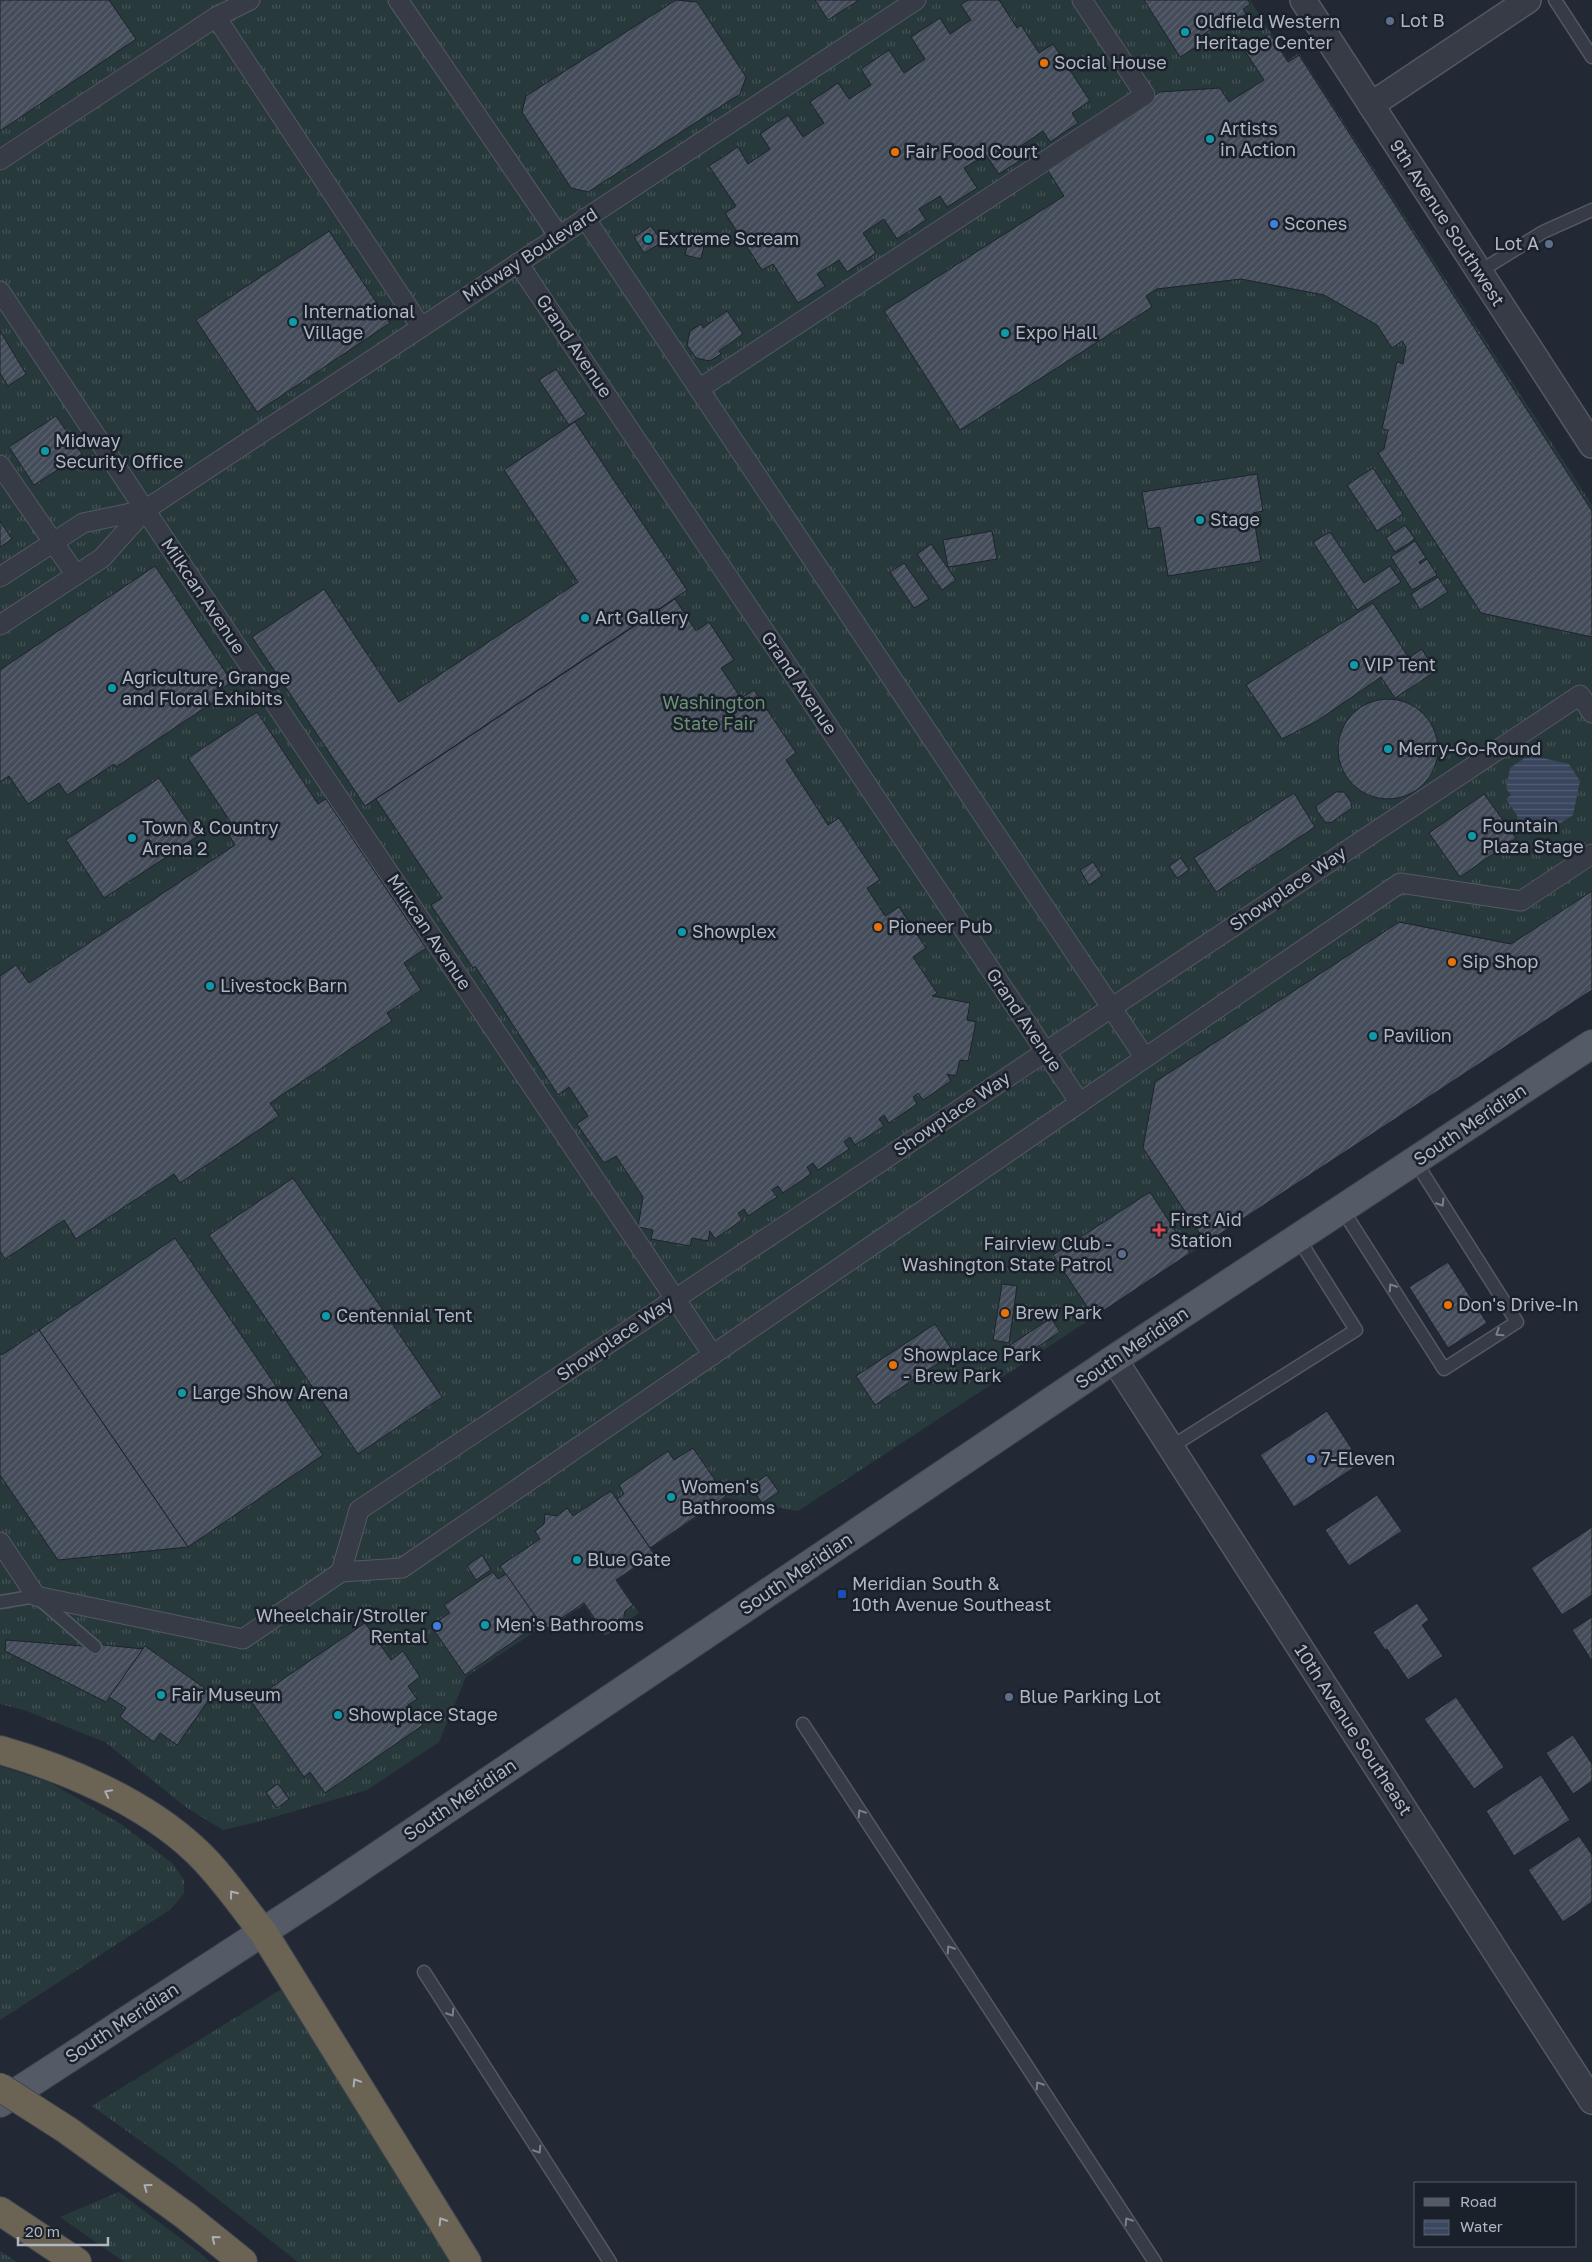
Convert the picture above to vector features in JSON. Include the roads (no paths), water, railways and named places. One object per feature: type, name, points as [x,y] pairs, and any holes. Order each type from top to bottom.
[{"type":"highway","points":[[0,1750],[67,1772],[154,1819],[195,1850],[263,1932],[468,2262]]},
{"type":"highway","points":[[0,2087],[67,2130],[186,2216],[243,2262]]},
{"type":"highway","points":[[0,2211],[77,2262]]},
{"type":"main road","name":"South Meridian","points":[[0,2103],[263,1932],[1114,1359],[1592,1044]]},
{"type":"street","points":[[0,160],[216,17],[250,0]]},
{"type":"street","points":[[398,0],[559,236]]},
{"type":"street","name":"Midway Boulevard","points":[[0,625],[102,558],[145,510],[916,0]]},
{"type":"street","points":[[699,389],[1145,95],[1082,0]]},
{"type":"street","name":"9th Avenue Southwest","points":[[1303,0],[1592,446]]},
{"type":"street","points":[[1371,105],[1528,0]]},
{"type":"street","points":[[216,17],[420,327]]},
{"type":"street","points":[[585,218],[1144,1058]]},
{"type":"street","name":"Grand Avenue","points":[[518,263],[1080,1103]]},
{"type":"street","name":"Milkcan Avenue","points":[[0,291],[713,1355]]},
{"type":"street","points":[[0,465],[76,575]]},
{"type":"street","name":"Midway Boulevard","points":[[0,577],[83,523],[145,510]]},
{"type":"street","name":"Showplace Way","points":[[341,1572],[359,1510],[1580,695],[1592,714]]},
{"type":"street","points":[[0,1542],[36,1596],[243,1639],[341,1572],[402,1568],[1400,883],[1521,901],[1592,854]]},
{"type":"street","name":"10th Avenue Southeast","points":[[1114,1359],[1592,2101]]},
{"type":"lane","points":[[1555,0],[1592,57]]},
{"type":"lane","points":[[1479,272],[1543,232],[1592,210]]},
{"type":"lane","points":[[1342,1210],[1444,1369],[1517,1322],[1415,1162]]},
{"type":"lane","points":[[1171,1448],[1356,1330],[1298,1238]]},
{"type":"lane","points":[[0,1602],[36,1596],[95,1648]]},
{"type":"lane","points":[[803,1724],[1155,2262]]},
{"type":"lane","points":[[424,1972],[610,2262]]},
{"type":"water","points":[[1529,755],[1569,764],[1580,781],[1573,815],[1545,833],[1526,829],[1506,799],[1511,795],[1506,788],[1510,768]]},
{"type":"place","name":"Lot B","points":[[1390,21]]},
{"type":"place","name":"Oldfield Western Heritage Center","points":[[1185,32]]},
{"type":"place","name":"Social House","points":[[1044,63]]},
{"type":"place","name":"Artists in Action","points":[[1210,139]]},
{"type":"place","name":"Fair Food Court","points":[[895,152]]},
{"type":"place","name":"Scones","points":[[1274,224]]},
{"type":"place","name":"Extreme Scream","points":[[648,239]]},
{"type":"place","name":"Lot A","points":[[1549,244]]},
{"type":"place","name":"International Village","points":[[293,322]]},
{"type":"place","name":"Expo Hall","points":[[1005,333]]},
{"type":"place","name":"Midway Security Office","points":[[45,451]]},
{"type":"place","name":"Stage","points":[[1200,520]]},
{"type":"place","name":"Art Gallery","points":[[585,618]]},
{"type":"place","name":"VIP Tent","points":[[1354,665]]},
{"type":"place","name":"Agriculture, Grange and Floral Exhibits","points":[[112,688]]},
{"type":"place","name":"Merry-Go-Round","points":[[1388,749]]},
{"type":"place","name":"Fountain Plaza Stage","points":[[1472,836]]},
{"type":"place","name":"Town & Country Arena 2","points":[[132,838]]},
{"type":"place","name":"Pioneer Pub","points":[[878,927]]},
{"type":"place","name":"Showplex","points":[[682,932]]},
{"type":"place","name":"Sip Shop","points":[[1452,962]]},
{"type":"place","name":"Livestock Barn","points":[[210,986]]},
{"type":"place","name":"Pavilion","points":[[1373,1036]]},
{"type":"place","name":"First Aid Station","points":[[1159,1230]]},
{"type":"place","name":"Fairview Club - Washington State Patrol","points":[[1122,1254]]},
{"type":"place","name":"Don's Drive-In","points":[[1448,1305]]},
{"type":"place","name":"Brew Park","points":[[1005,1313]]},
{"type":"place","name":"Centennial Tent","points":[[326,1316]]},
{"type":"place","name":"Showplace Park - Brew Park","points":[[893,1365]]},
{"type":"place","name":"Large Show Arena","points":[[182,1393]]},
{"type":"place","name":"7-Eleven","points":[[1311,1459]]},
{"type":"place","name":"Women's Bathrooms","points":[[671,1497]]},
{"type":"place","name":"Blue Gate","points":[[577,1560]]},
{"type":"place","name":"Meridian South & 10th Avenue Southeast","points":[[842,1594]]},
{"type":"place","name":"Men's Bathrooms","points":[[485,1625]]},
{"type":"place","name":"Wheelchair/Stroller Rental","points":[[437,1626]]},
{"type":"place","name":"Fair Museum","points":[[161,1695]]},
{"type":"place","name":"Blue Parking Lot","points":[[1009,1697]]},
{"type":"place","name":"Showplace Stage","points":[[338,1715]]},
{"type":"park label","name":"Washington State Fair","points":[[714,713]]}]
